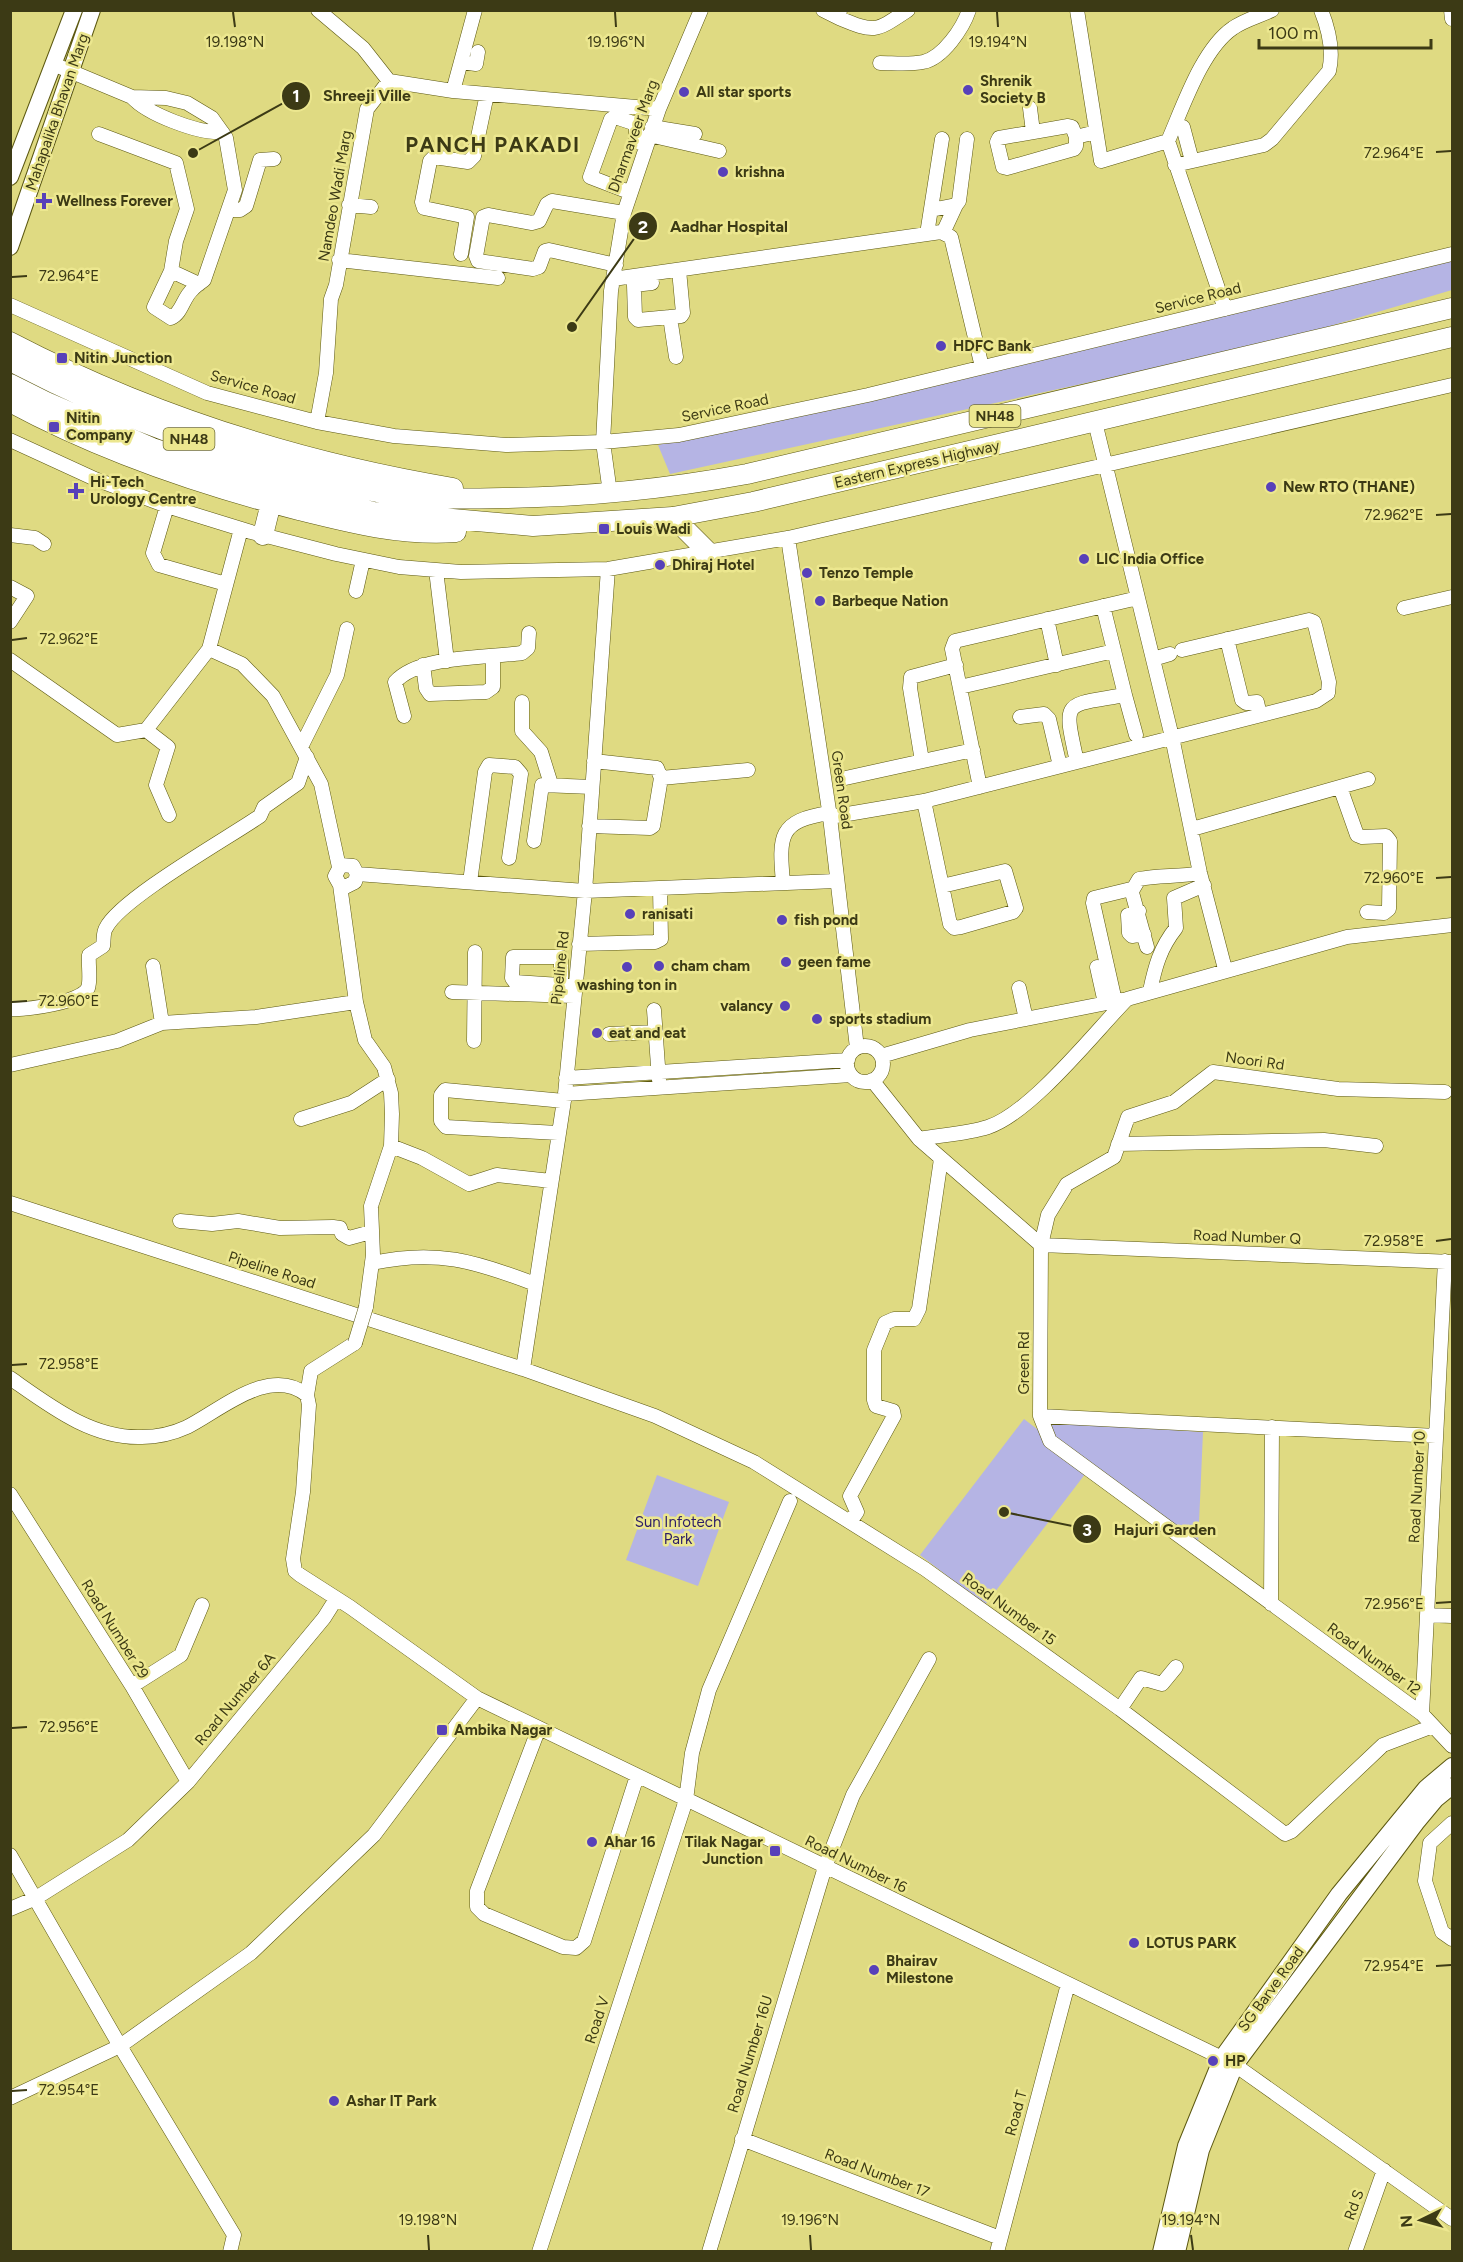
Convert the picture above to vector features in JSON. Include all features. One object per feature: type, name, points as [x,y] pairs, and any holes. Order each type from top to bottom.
[{"type":"highway","name":"Eastern Express Highway","points":[[10,361],[54,384],[158,429],[261,463],[377,492],[447,499],[533,498],[669,489],[747,474],[1452,308]]},
{"type":"highway","name":"Eastern Express Highway","points":[[10,384],[152,448],[256,482],[374,512],[533,526],[673,517],[753,502],[1452,337]]},
{"type":"highway","points":[[10,342],[61,368],[163,413],[265,446],[381,476],[533,498]]},
{"type":"highway","points":[[10,402],[146,464],[270,503],[370,528],[447,532],[533,526]]},
{"type":"highway","points":[[263,535],[270,503]]},
{"type":"highway","points":[[673,517],[708,552]]},
{"type":"main road","name":"Mahapalika Bhavan Marg","points":[[10,247],[92,10]]},
{"type":"main road","name":"Mahapalika Bhavan Marg","points":[[12,169],[71,17]]},
{"type":"main road","points":[[71,17],[86,28]]},
{"type":"main road","name":"SG Barve Road","points":[[1161,2252],[1186,2146],[1229,2061],[1339,1894],[1426,1788],[1452,1766]]},
{"type":"main road","name":"SG Barve Road","points":[[1177,2252],[1201,2150],[1229,2061],[1416,1823],[1436,1799],[1452,1786]]},
{"type":"street","points":[[318,10],[363,48],[389,81],[453,91],[658,109]]},
{"type":"street","points":[[453,91],[475,10]]},
{"type":"street","name":"Dharmaveer Marg","points":[[610,493],[603,442],[614,272],[624,213],[658,109],[701,10]]},
{"type":"street","points":[[823,10],[839,14],[868,30],[876,29],[908,10]]},
{"type":"street","points":[[880,63],[922,62],[932,59],[964,23],[969,10]]},
{"type":"street","points":[[1077,10],[1101,161],[1168,141]]},
{"type":"street","points":[[1225,309],[1168,141],[1199,73],[1215,48],[1233,28],[1272,10]]},
{"type":"street","points":[[1176,165],[1264,145],[1272,139],[1329,71],[1332,59],[1328,32],[1321,10]]},
{"type":"street","points":[[1450,10],[1452,19]]},
{"type":"street","points":[[461,62],[476,64]]},
{"type":"street","points":[[53,64],[132,97],[148,110],[205,132],[222,132]]},
{"type":"street","name":"Namdeo Wadi Marg","points":[[317,423],[326,373],[331,299],[367,109],[389,81]]},
{"type":"street","points":[[461,254],[467,218],[424,208],[422,202],[430,161],[434,157],[468,162],[474,156],[487,94]]},
{"type":"street","points":[[99,134],[176,163],[187,209],[176,241],[171,271],[153,307],[155,311],[171,318],[176,316],[191,291],[199,284],[207,271],[235,190],[226,138],[212,118],[187,103],[166,98],[132,97]]},
{"type":"street","points":[[1030,108],[1033,132]]},
{"type":"street","points":[[629,192],[590,177],[611,118],[615,117],[636,124],[636,141],[649,136],[694,134]]},
{"type":"street","points":[[1068,126],[1072,127],[1076,137],[1077,146],[1074,149],[1003,167],[997,141],[999,138],[1068,126]]},
{"type":"street","points":[[1183,128],[1192,161]]},
{"type":"street","points":[[1076,137],[1096,132]]},
{"type":"street","points":[[649,136],[720,151]]},
{"type":"street","points":[[927,234],[942,139]]},
{"type":"street","points":[[943,233],[959,201],[967,139]]},
{"type":"street","points":[[229,210],[240,210],[246,206],[260,160],[274,159]]},
{"type":"street","points":[[12,169],[35,175]]},
{"type":"street","points":[[624,213],[552,201],[547,204],[539,221],[532,223],[488,215],[483,217],[476,256],[478,261],[533,269],[539,267],[545,251],[549,250],[614,272],[679,275]]},
{"type":"street","points":[[349,205],[371,207]]},
{"type":"street","points":[[931,210],[956,205]]},
{"type":"street","points":[[679,275],[683,313],[681,316],[638,320],[635,317],[634,285],[679,275],[943,233],[951,237],[982,367]]},
{"type":"street","name":"Service Road","points":[[10,305],[207,393],[317,423],[394,436],[494,444],[603,442],[679,435],[868,395],[1452,254]]},
{"type":"street","points":[[339,260],[498,278]]},
{"type":"street","points":[[171,271],[199,284]]},
{"type":"street","points":[[670,317],[676,357]]},
{"type":"street","points":[[10,440],[95,479],[167,506],[240,529],[363,560],[399,567],[461,572],[609,569],[788,538],[1452,385]]},
{"type":"street","points":[[1095,422],[1172,737],[1202,879],[1225,969]]},
{"type":"street","points":[[167,506],[153,553],[155,561],[159,565],[226,584]]},
{"type":"street","points":[[12,666],[117,735],[146,730],[209,649],[240,529]]},
{"type":"street","points":[[10,534],[35,538],[44,544]]},
{"type":"street","name":"Green Road","points":[[788,538],[830,815],[857,1048]]},
{"type":"street","points":[[356,591],[363,560]]},
{"type":"street","name":"Pipeline Rd","points":[[523,1369],[564,1097],[585,891],[609,569]]},
{"type":"street","points":[[436,570],[447,662]]},
{"type":"street","points":[[10,587],[27,596],[10,622]]},
{"type":"street","points":[[1404,608],[1452,597]]},
{"type":"street","points":[[980,787],[952,649],[957,639],[1138,598]]},
{"type":"street","points":[[1103,606],[1136,735]]},
{"type":"street","points":[[1047,619],[1057,665]]},
{"type":"street","points":[[783,883],[781,855],[784,835],[797,819],[924,801],[1316,701],[1328,693],[1329,682],[1314,622],[1310,620],[1153,659]]},
{"type":"street","points":[[10,1009],[54,1004],[82,996],[88,987],[88,955],[104,946],[105,928],[114,918],[143,892],[260,816],[264,807],[298,783],[304,752],[337,675],[347,629]]},
{"type":"street","points":[[404,716],[395,682],[403,673],[423,665],[527,652],[529,633]]},
{"type":"street","points":[[1227,639],[1242,700],[1246,703],[1257,702],[1260,715]]},
{"type":"street","points":[[10,2098],[120,2046],[251,1953],[374,1835],[477,1698],[300,1575],[294,1566],[308,1433],[308,1395],[311,1371],[355,1343],[366,1307],[372,1263],[371,1206],[391,1146],[392,1114],[384,1067],[365,1040],[356,1002],[340,885],[335,876],[339,867],[321,784],[273,696],[242,664],[209,649]]},
{"type":"street","points":[[960,687],[1114,651]]},
{"type":"street","points":[[423,665],[426,688],[430,694],[486,692],[493,687],[493,657]]},
{"type":"street","points":[[922,761],[910,688],[911,676],[956,665]]},
{"type":"street","points":[[1077,762],[1068,718],[1070,709],[1077,704],[1125,695]]},
{"type":"street","points":[[522,702],[522,731],[541,752],[551,783]]},
{"type":"street","points":[[1020,717],[1044,714],[1048,719],[1060,766]]},
{"type":"street","points":[[146,730],[168,747],[156,785],[169,815]]},
{"type":"street","points":[[840,779],[973,750]]},
{"type":"street","points":[[589,826],[650,828],[653,826],[661,778],[657,768],[594,761]]},
{"type":"street","points":[[470,882],[485,772],[489,765],[494,764],[515,767],[521,774],[508,858]]},
{"type":"street","points":[[661,778],[748,770]]},
{"type":"street","points":[[1192,829],[1368,779]]},
{"type":"street","points":[[534,841],[539,789],[542,785],[551,783],[592,787]]},
{"type":"street","points":[[1340,787],[1356,835],[1386,836],[1390,840],[1389,909],[1384,913],[1367,912]]},
{"type":"street","points":[[924,801],[950,924],[954,928],[1013,912],[1016,908],[1005,871],[942,886]]},
{"type":"street","points":[[339,867],[347,864],[352,866],[357,874],[351,886],[340,885]]},
{"type":"street","points":[[357,874],[585,891],[836,881]]},
{"type":"street","points":[[1146,940],[1132,891],[1139,879],[1162,875],[1177,882],[1202,879]]},
{"type":"street","points":[[1150,991],[1156,961],[1166,941],[1176,928],[1174,898],[1202,879]]},
{"type":"street","points":[[579,944],[656,942],[661,939],[660,888]]},
{"type":"street","points":[[1116,1001],[1092,903],[1094,898],[1132,891]]},
{"type":"street","points":[[881,1056],[970,1030],[1116,1001],[1347,937],[1452,925]]},
{"type":"street","points":[[474,1041],[475,952]]},
{"type":"street","points":[[153,966],[162,1023]]},
{"type":"street","points":[[1097,967],[1116,1001]]},
{"type":"street","points":[[561,985],[575,991]]},
{"type":"street","points":[[1019,988],[1026,1018]]},
{"type":"street","points":[[452,992],[575,991]]},
{"type":"street","points":[[919,1139],[988,1127],[1010,1116],[1045,1085],[1116,1001]]},
{"type":"street","points":[[10,1065],[117,1041],[162,1023],[256,1017],[356,1002]]},
{"type":"street","points":[[654,1010],[659,1088]]},
{"type":"street","points":[[609,1034],[656,1032]]},
{"type":"street","points":[[558,1133],[446,1127],[441,1121],[441,1095],[445,1090],[564,1097],[851,1075],[861,1081],[872,1080],[883,1067],[881,1056],[873,1047],[857,1048],[848,1060],[851,1075]]},
{"type":"street","points":[[566,1078],[848,1060]]},
{"type":"street","name":"Noori Rd","points":[[1041,1245],[1048,1215],[1068,1184],[1114,1157],[1128,1117],[1174,1102],[1213,1072],[1338,1089],[1445,1092]]},
{"type":"street","points":[[301,1119],[351,1103],[387,1079]]},
{"type":"street","points":[[872,1080],[919,1139],[1041,1245]]},
{"type":"street","points":[[1118,1144],[1324,1140],[1376,1146]]},
{"type":"street","points":[[391,1146],[422,1158],[469,1184],[497,1175],[550,1181]]},
{"type":"street","points":[[850,1522],[857,1512],[850,1496],[894,1416],[893,1411],[876,1406],[874,1400],[874,1350],[885,1323],[894,1319],[914,1319],[919,1309],[941,1159]]},
{"type":"street","name":"Pipeline Road","points":[[10,1203],[523,1369]]},
{"type":"street","points":[[180,1221],[212,1224],[238,1221],[280,1228],[333,1227],[340,1228],[342,1234],[349,1238],[371,1232]]},
{"type":"street","name":"Road Number Q","points":[[1041,1245],[1449,1262]]},
{"type":"street","name":"Green Rd","points":[[1041,1245],[1040,1416],[1050,1441],[1271,1604]]},
{"type":"street","points":[[372,1263],[403,1256],[428,1255],[452,1258],[535,1284]]},
{"type":"street","name":"Road Number 10","points":[[1422,1714],[1436,1436],[1449,1262]]},
{"type":"street","points":[[460,1275],[462,1266],[478,1269],[482,1266]]},
{"type":"street","name":"Road Number 15","points":[[523,1369],[655,1416],[754,1462],[925,1569],[1120,1709],[1285,1834],[1292,1831],[1383,1745],[1432,1726]]},
{"type":"street","points":[[10,1378],[55,1410],[89,1427],[111,1434],[142,1437],[169,1434],[187,1427],[240,1395],[269,1386],[296,1385],[308,1395]]},
{"type":"street","points":[[1040,1416],[1436,1436]]},
{"type":"street","points":[[1271,1604],[1272,1427]]},
{"type":"street","name":"Road Number 29","points":[[10,1494],[132,1686],[188,1782]]},
{"type":"street","name":"Road V","points":[[539,2252],[686,1800],[692,1753],[709,1690],[790,1501]]},
{"type":"street","name":"Road Number 6A","points":[[10,1909],[36,1898],[128,1840],[188,1782],[324,1617],[336,1599]]},
{"type":"street","name":"Road Number 12","points":[[1271,1604],[1422,1714],[1452,1746]]},
{"type":"street","points":[[132,1686],[181,1655],[202,1605]]},
{"type":"street","points":[[1427,1615],[1452,1616]]},
{"type":"street","name":"Road Number 16U","points":[[709,2252],[825,1867],[854,1795],[929,1659]]},
{"type":"street","points":[[1120,1709],[1141,1678],[1162,1684],[1176,1667]]},
{"type":"street","name":"Road Number 16","points":[[477,1698],[1229,2061],[1452,2219]]},
{"type":"street","points":[[539,1728],[477,1892],[477,1907],[484,1914],[563,1947],[576,1948],[584,1941],[637,1776]]},
{"type":"street","points":[[1452,1822],[1430,1843],[1425,1881],[1442,1932],[1452,1939]]},
{"type":"street","points":[[1416,1823],[1430,1843]]},
{"type":"street","points":[[10,1855],[120,2046],[234,2235],[230,2252]]},
{"type":"street","name":"Road T","points":[[999,2245],[1068,1984]]},
{"type":"street","name":"Road Number 17","points":[[742,2139],[999,2245]]},
{"type":"street","name":"Rd S","points":[[1355,2252],[1384,2170]]},
{"type":"green space","points":[[1452,259],[1452,290],[1283,340],[670,474],[658,445]]},
{"type":"green space","points":[[1024,1419],[1089,1469],[985,1605],[920,1555]]},
{"type":"green space","points":[[1048,1422],[1203,1432],[1198,1546],[1052,1435]]},
{"type":"green space","name":"Sun Infotech Park","points":[[657,1475],[729,1502],[698,1586],[626,1560]]},
{"type":"place","name":"Shrenik Society B","points":[[968,90]]},
{"type":"place","name":"All star sports","points":[[684,92]]},
{"type":"place","name":"Shreeji Ville","points":[[193,153]]},
{"type":"place","name":"krishna","points":[[723,172]]},
{"type":"place","name":"Wellness Forever","points":[[44,201]]},
{"type":"place","name":"Aadhar Hospital","points":[[572,327]]},
{"type":"place","name":"HDFC Bank","points":[[941,346]]},
{"type":"place","name":"Nitin Junction","points":[[62,358]]},
{"type":"place","name":"Nitin Company","points":[[54,427]]},
{"type":"place","name":"New RTO (THANE)","points":[[1271,487]]},
{"type":"place","name":"Hi-Tech Urology Centre","points":[[76,491]]},
{"type":"place","name":"Louis Wadi","points":[[604,529]]},
{"type":"place","name":"LIC India Office","points":[[1084,559]]},
{"type":"place","name":"Dhiraj Hotel","points":[[660,565]]},
{"type":"place","name":"Tenzo Temple","points":[[807,573]]},
{"type":"place","name":"Barbeque Nation","points":[[820,601]]},
{"type":"place","name":"ranisati","points":[[630,914]]},
{"type":"place","name":"fish pond","points":[[782,920]]},
{"type":"place","name":"geen fame","points":[[786,962]]},
{"type":"place","name":"cham cham","points":[[659,966]]},
{"type":"place","name":"washing ton in","points":[[627,967]]},
{"type":"place","name":"valancy","points":[[785,1006]]},
{"type":"place","name":"sports stadium","points":[[817,1019]]},
{"type":"place","name":"eat and eat","points":[[597,1033]]},
{"type":"place","name":"Hajuri Garden","points":[[1004,1512]]},
{"type":"place","name":"Ambika Nagar","points":[[442,1730]]},
{"type":"place","name":"Ahar 16","points":[[592,1842]]},
{"type":"place","name":"Tilak Nagar Junction","points":[[775,1851]]},
{"type":"place","name":"LOTUS PARK","points":[[1134,1943]]},
{"type":"place","name":"Bhairav Milestone","points":[[874,1970]]},
{"type":"place","name":"HP","points":[[1213,2061]]},
{"type":"place","name":"Ashar IT Park","points":[[334,2101]]},
{"type":"district","name":"PANCH PAKADI","points":[[493,144]]}]
